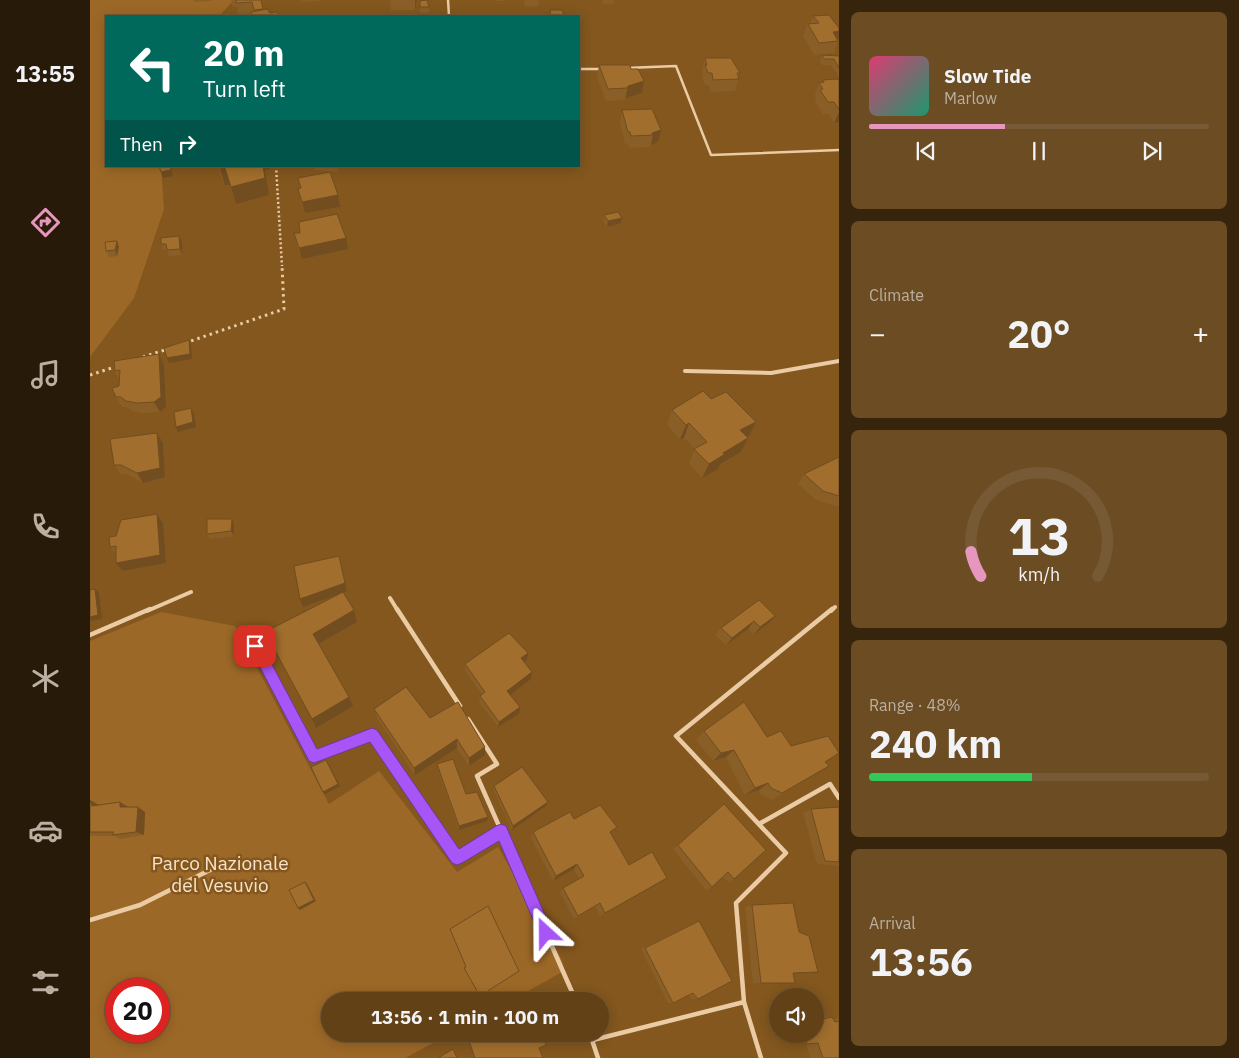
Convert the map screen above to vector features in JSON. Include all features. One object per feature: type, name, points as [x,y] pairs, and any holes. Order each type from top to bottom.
[{"type":"lane","points":[[448,0],[449,15]]},
{"type":"lane","points":[[618,68],[676,66],[711,155],[839,150]]},
{"type":"lane","points":[[580,69],[608,68]]},
{"type":"lane","points":[[685,371],[771,372],[839,361]]},
{"type":"lane","points":[[90,635],[191,592]]},
{"type":"lane","points":[[390,598],[497,764],[477,776],[572,992]]},
{"type":"lane","points":[[761,1058],[744,1002],[736,903],[786,853],[676,736],[835,607]]},
{"type":"lane","points":[[255,646],[314,756],[372,735],[457,858],[501,831]]},
{"type":"lane","points":[[759,824],[830,784],[839,798]]},
{"type":"lane","points":[[90,920],[140,905],[224,863]]},
{"type":"lane","points":[[609,1036],[744,1002]]},
{"type":"lane","points":[[594,1042],[598,1058]]},
{"type":"path","points":[[182,344],[284,309],[276,167]]},
{"type":"path","points":[[136,360],[173,347]]},
{"type":"path","points":[[90,375],[127,363]]},
{"type":"green space","points":[[90,0],[234,0],[220,15],[105,15],[105,167],[161,167],[164,209],[134,298],[90,357]]},
{"type":"green space","name":"Parco Nazionale del Vesuvio","points":[[161,612],[235,626],[329,804],[379,771],[457,872],[498,847],[562,960],[564,971],[526,992],[321,992],[321,1042],[435,1042],[405,1058],[90,1058],[90,641]]},
{"type":"building","points":[[236,0],[261,0],[263,9],[254,10],[252,2],[236,3]]},
{"type":"building","points":[[427,0],[429,7],[420,7],[420,1]]},
{"type":"building","points":[[267,9],[270,13],[277,12],[278,15],[252,15],[251,12]]},
{"type":"building","points":[[550,10],[562,10],[564,15],[551,15]]},
{"type":"building","points":[[829,15],[839,28],[839,31],[833,32],[838,41],[819,43],[808,24],[819,23],[813,16]]},
{"type":"building","points":[[822,55],[839,56],[839,68],[834,59],[824,59]]},
{"type":"building","points":[[705,58],[731,58],[740,73],[737,73],[739,79],[713,80],[712,73],[708,73],[705,65],[707,65]]},
{"type":"building","points":[[599,65],[630,65],[631,69],[638,69],[644,81],[627,88],[608,89]]},
{"type":"building","points":[[823,80],[839,80],[839,110],[834,102],[828,102],[820,90],[823,89],[819,83],[824,82]]},
{"type":"building","points":[[652,109],[661,130],[652,133],[653,135],[631,136],[630,132],[628,132],[622,110]]},
{"type":"building","points":[[159,167],[170,167],[171,170],[161,172]]},
{"type":"building","points":[[219,167],[263,167],[265,178],[231,187],[225,168],[220,169]]},
{"type":"building","points":[[330,172],[338,195],[302,202],[298,189],[301,188],[298,178]]},
{"type":"building","points":[[618,212],[622,218],[608,221],[604,215]]},
{"type":"building","points":[[337,214],[346,238],[299,248],[294,233],[300,233],[299,222]]},
{"type":"building","points":[[179,236],[180,249],[167,250],[166,244],[161,244],[161,238]]},
{"type":"building","points":[[117,241],[115,250],[106,251],[105,242]]},
{"type":"building","points":[[189,340],[190,354],[167,358],[164,348]]},
{"type":"building","points":[[159,354],[161,397],[154,402],[137,403],[116,397],[112,388],[119,386],[120,370],[115,371],[114,361]]},
{"type":"building","points":[[703,391],[711,399],[726,392],[756,422],[740,430],[748,438],[709,464],[694,449],[707,442],[689,423],[686,425],[672,410]]},
{"type":"building","points":[[191,408],[193,422],[176,427],[174,412]]},
{"type":"building","points":[[157,433],[160,468],[137,473],[121,465],[114,465],[110,439]]},
{"type":"building","points":[[839,457],[839,496],[823,491],[804,474]]},
{"type":"building","points":[[157,514],[160,555],[116,563],[116,546],[110,547],[109,537],[116,536],[121,520]]},
{"type":"building","points":[[207,519],[232,519],[231,531],[207,534]]},
{"type":"building","points":[[339,556],[345,583],[300,599],[294,566]]},
{"type":"building","points":[[95,589],[98,615],[90,617],[90,590]]},
{"type":"building","points":[[343,592],[354,610],[313,634],[349,697],[312,719],[265,632]]},
{"type":"building","points":[[759,600],[775,616],[760,627],[754,621],[732,638],[721,628]]},
{"type":"building","points":[[509,633],[528,653],[521,658],[532,672],[507,691],[520,707],[499,722],[480,696],[485,692],[465,664]]},
{"type":"building","points":[[406,687],[430,718],[458,702],[485,747],[469,758],[457,739],[414,768],[374,709]]},
{"type":"building","points":[[744,702],[767,737],[781,731],[791,746],[828,736],[839,753],[825,762],[829,766],[782,793],[771,788],[768,783],[755,788],[734,750],[721,753],[704,731]]},
{"type":"building","points":[[453,759],[466,794],[477,792],[488,817],[459,826],[437,764]]},
{"type":"building","points":[[326,760],[338,784],[323,792],[311,767]]},
{"type":"building","points":[[522,767],[548,802],[513,826],[494,786]]},
{"type":"building","points":[[90,800],[92,806],[120,802],[120,807],[138,807],[136,832],[112,835],[114,832],[90,832]]},
{"type":"building","points":[[724,804],[766,850],[734,879],[728,872],[712,887],[678,845]]},
{"type":"building","points":[[600,805],[617,827],[610,832],[629,865],[652,852],[667,878],[605,913],[600,903],[578,916],[563,888],[584,876],[577,864],[556,876],[533,832],[570,812],[574,819]]},
{"type":"building","points":[[839,807],[839,862],[825,861],[811,809]]},
{"type":"building","points":[[305,882],[314,900],[298,908],[289,890]]},
{"type":"building","points":[[793,903],[799,932],[809,936],[818,972],[793,973],[795,983],[761,983],[752,905]]},
{"type":"building","points":[[488,906],[519,971],[486,992],[478,992],[464,968],[466,967],[450,929]]},
{"type":"building","points":[[699,921],[732,981],[698,999],[693,993],[673,1003],[645,948]]},
{"type":"building","points":[[832,1017],[835,1022],[839,1021],[839,1058],[823,1058],[818,1043],[824,1043],[824,1019]]},
{"type":"building","points":[[469,1042],[545,1042],[546,1045],[539,1048],[543,1058],[475,1058]]},
{"type":"building","points":[[453,1049],[457,1058],[438,1058]]},
{"type":"route","points":[[255,646],[314,756],[372,735],[457,858],[501,831],[546,933]]}]
